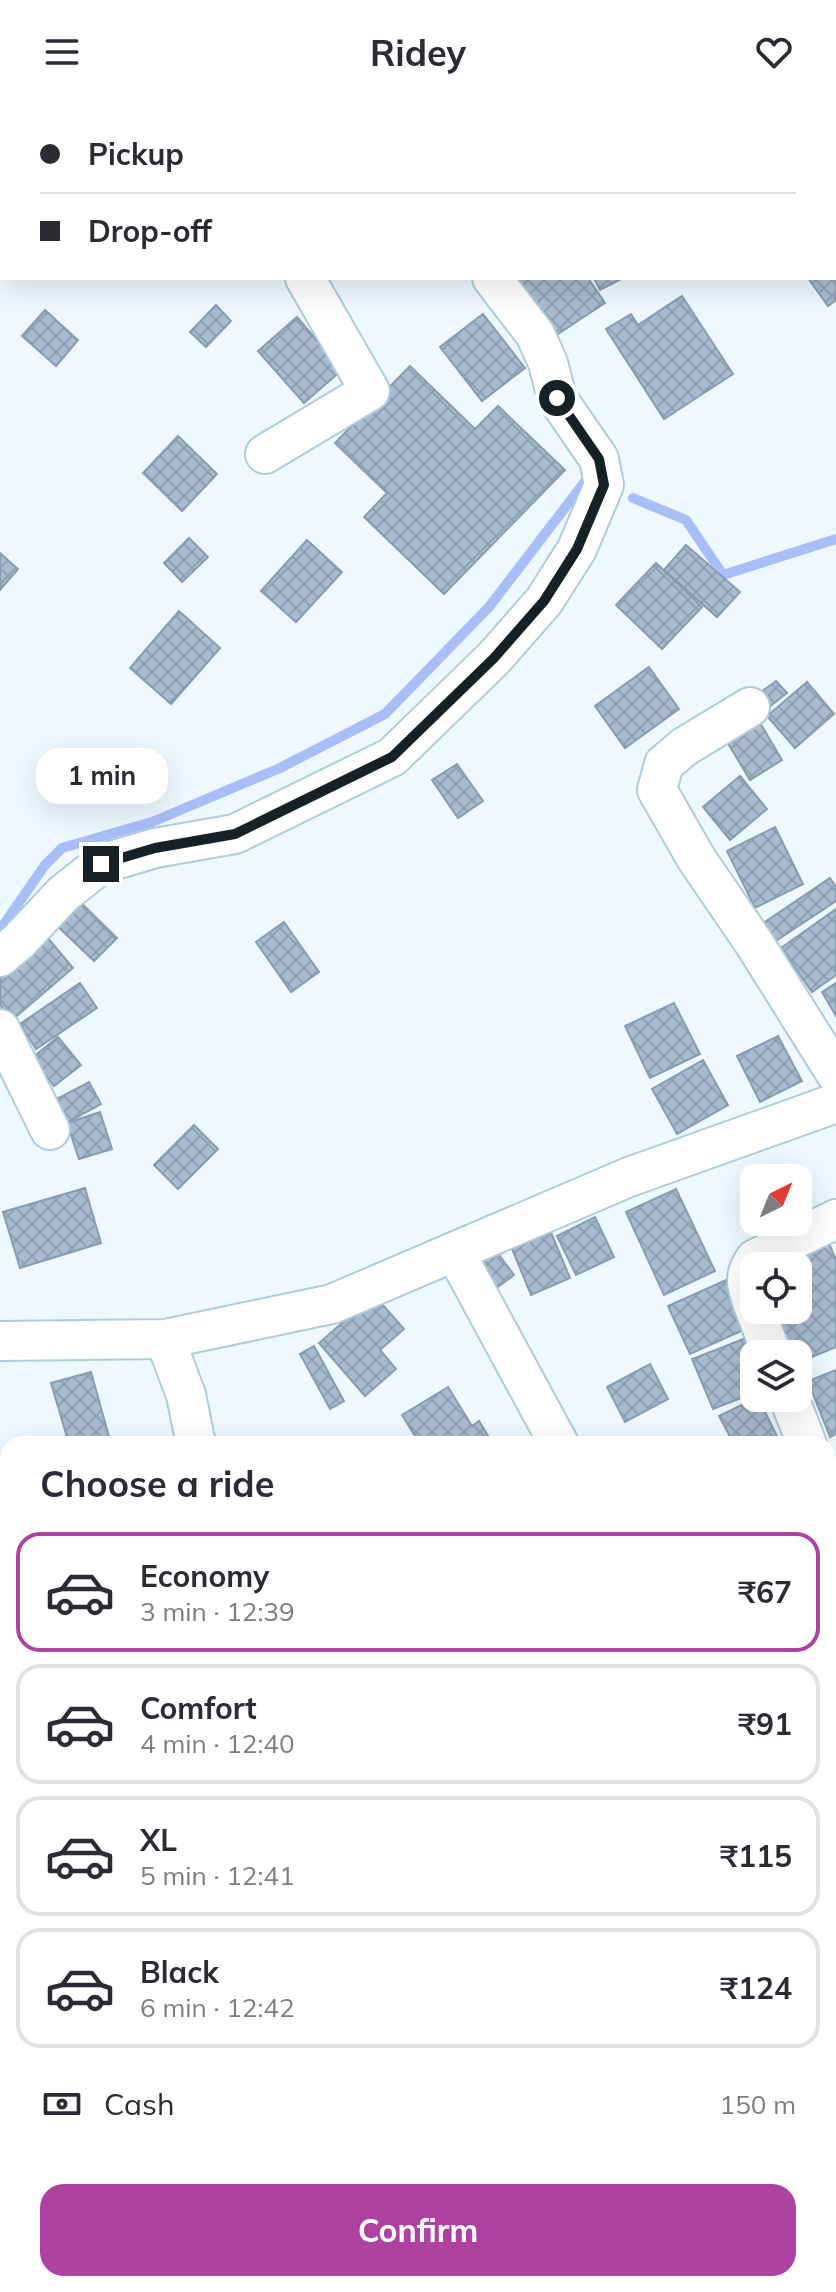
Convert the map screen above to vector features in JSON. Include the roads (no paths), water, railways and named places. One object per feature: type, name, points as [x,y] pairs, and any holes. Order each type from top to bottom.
[{"type":"street","points":[[265,454],[370,391],[306,280]]},
{"type":"street","points":[[0,957],[63,894],[101,864],[155,848],[235,834],[392,757],[494,658],[544,601],[577,549],[604,485],[599,459],[557,398],[548,363],[535,334],[494,280]]},
{"type":"street","points":[[750,707],[684,747],[664,764],[657,790],[696,858],[754,943],[836,1074]]},
{"type":"street","points":[[0,1029],[50,1130]]},
{"type":"street","points":[[0,1341],[165,1339],[332,1304],[629,1177],[836,1103]]},
{"type":"street","points":[[769,1252],[836,1219]]},
{"type":"street","points":[[455,1252],[555,1436]]},
{"type":"street","points":[[165,1339],[186,1395],[194,1436]]},
{"type":"street","points":[[794,1412],[804,1436]]},
{"type":"waterway","points":[[0,930],[45,865],[62,848],[152,822],[280,768],[385,714],[489,607],[587,479]]},
{"type":"waterway","points":[[633,498],[686,520],[723,575],[836,539]]}]
